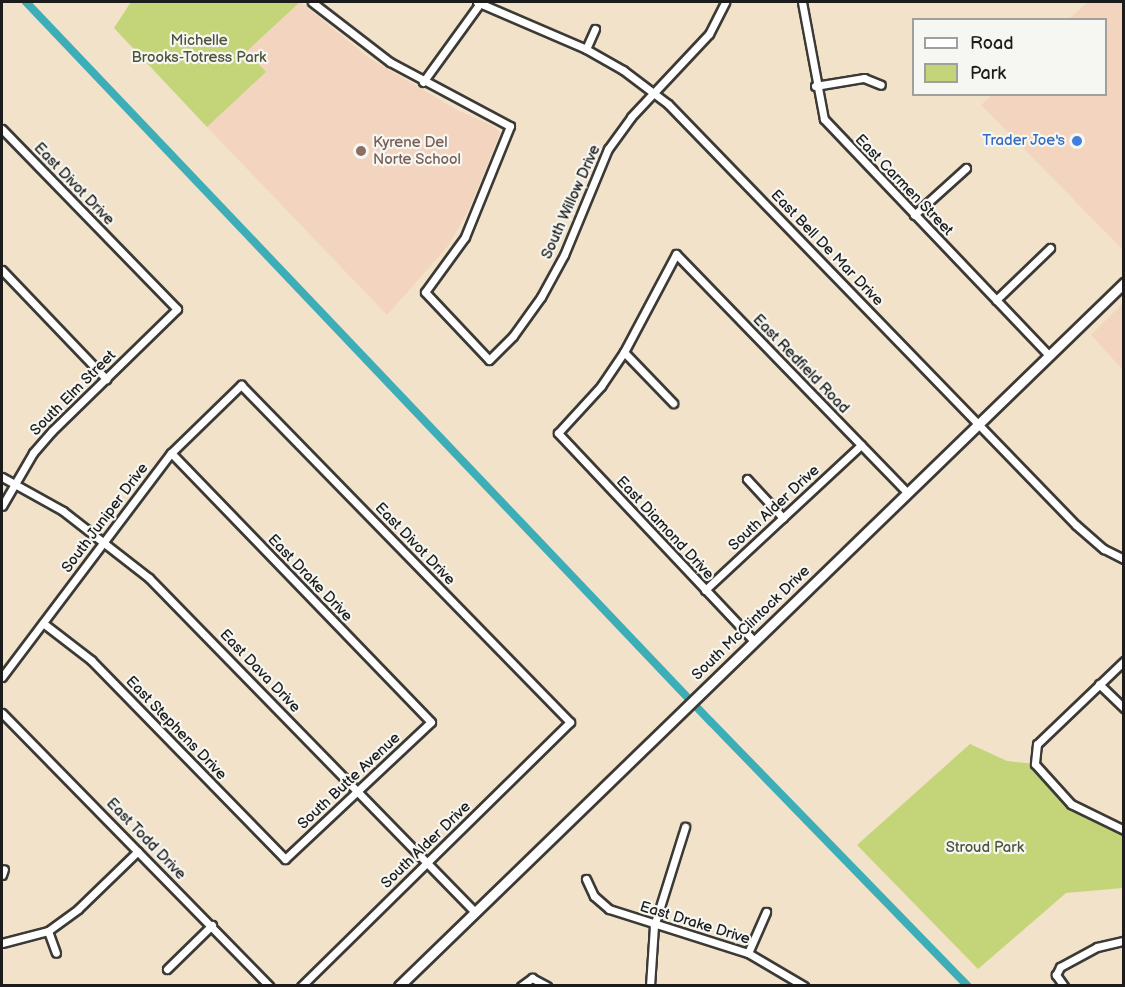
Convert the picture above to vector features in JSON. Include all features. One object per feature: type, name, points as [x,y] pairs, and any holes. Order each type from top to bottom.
[{"type":"main road","name":"South McClintock Drive","points":[[399,986],[1124,283]]},
{"type":"street","points":[[312,2],[340,27],[423,82],[479,2]]},
{"type":"street","name":"East Bell De Mar Drive","points":[[479,2],[586,49],[653,92],[1076,525],[1104,549],[1124,559]]},
{"type":"street","name":"South Willow Drive","points":[[423,82],[510,126],[465,237],[425,292],[489,360],[513,336],[541,297],[564,255],[608,149],[653,92],[709,34],[725,2]]},
{"type":"street","name":"East Carmen Street","points":[[802,2],[815,86],[828,125],[1049,355]]},
{"type":"street","points":[[586,49],[596,29]]},
{"type":"street","points":[[815,86],[864,78],[881,85]]},
{"type":"street","name":"East Divot Drive","points":[[2,129],[177,309]]},
{"type":"street","points":[[914,216],[966,168]]},
{"type":"street","points":[[996,300],[1050,248]]},
{"type":"street","name":"East Redfield Road","points":[[624,352],[676,254],[907,492]]},
{"type":"street","points":[[2,270],[106,379]]},
{"type":"street","name":"South Elm Street","points":[[2,506],[52,430],[177,309]]},
{"type":"street","points":[[624,352],[673,403]]},
{"type":"street","name":"East Diamond Drive","points":[[624,352],[601,386],[558,433],[754,641]]},
{"type":"street","name":"East Divot Drive","points":[[241,385],[570,722]]},
{"type":"street","name":"South Juniper Drive","points":[[2,677],[171,453],[241,385]]},
{"type":"street","name":"South Alder Drive","points":[[705,590],[861,445]]},
{"type":"street","name":"East Drake Drive","points":[[171,453],[431,722]]},
{"type":"street","name":"East Dava Drive","points":[[2,477],[104,541],[191,618],[475,912]]},
{"type":"street","points":[[747,479],[783,518]]},
{"type":"street","name":"East Stephens Drive","points":[[43,623],[91,660],[285,859]]},
{"type":"street","points":[[1124,661],[1037,744],[1035,764],[1071,804],[1124,830]]},
{"type":"street","points":[[1099,684],[1124,708]]},
{"type":"street","name":"East Todd Drive","points":[[2,713],[269,986]]},
{"type":"street","name":"South Butte Avenue","points":[[285,859],[431,722]]},
{"type":"street","name":"South Alder Drive","points":[[301,986],[570,722]]},
{"type":"street","points":[[650,986],[654,926],[685,827]]},
{"type":"street","points":[[2,943],[48,931],[78,909],[138,850]]},
{"type":"street","name":"East Drake Drive","points":[[586,879],[594,896],[609,909],[654,926],[748,953],[804,986]]},
{"type":"street","points":[[748,953],[766,912]]},
{"type":"street","points":[[167,969],[212,926]]},
{"type":"street","points":[[48,931],[56,953]]},
{"type":"street","points":[[1064,986],[1056,975],[1072,958],[1124,941]]},
{"type":"street","points":[[521,986],[532,978],[547,986]]},
{"type":"shaded area","name":"Kyrene Del Norte School","points":[[300,2],[369,58],[457,110],[495,127],[500,133],[469,209],[448,246],[387,315],[207,127],[266,72],[247,51]]},
{"type":"shaded area","points":[[1088,2],[1123,2],[1123,250],[981,105],[991,96],[1107,96],[1107,18],[1070,18]]},
{"type":"shaded area","points":[[1123,303],[1123,370],[1091,335]]},
{"type":"green space","name":"Michelle Brooks-Totress Park","points":[[131,2],[300,2],[247,51],[266,72],[207,127],[114,28]]},
{"type":"green space","name":"Stroud Park","points":[[970,744],[1007,761],[1035,764],[1071,804],[1123,830],[1123,888],[1066,893],[978,969],[857,845]]},
{"type":"waterway","points":[[26,2],[711,722],[968,986]]},
{"type":"place","name":"Trader Joe's","points":[[1077,141]]},
{"type":"place","name":"Kyrene Del Norte School","points":[[361,151]]}]
